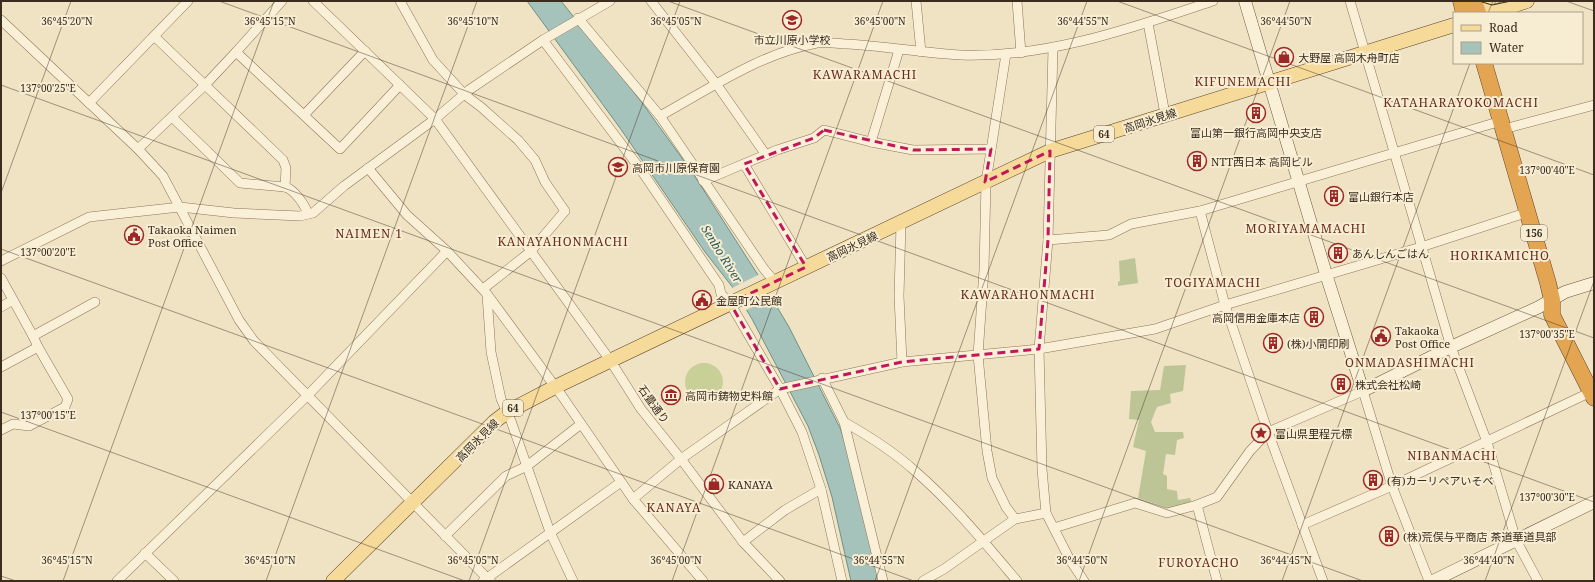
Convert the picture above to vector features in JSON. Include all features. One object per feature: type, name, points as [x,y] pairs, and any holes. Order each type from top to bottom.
[{"type":"highway","name":"156","points":[[1484,64],[1552,300],[1552,315],[1593,394]]},
{"type":"main road","points":[[1494,12],[1527,1]]},
{"type":"main road","name":"高岡氷見線","points":[[772,282],[901,223],[1050,151],[1453,25]]},
{"type":"main road","name":"64","points":[[734,302],[772,282]]},
{"type":"main road","name":"高岡氷見線","points":[[334,581],[494,422],[507,412],[610,360],[734,302]]},
{"type":"street","points":[[89,103],[155,37],[188,1]]},
{"type":"street","points":[[138,149],[205,85],[282,1]]},
{"type":"street","name":"石畳通り","points":[[313,1],[435,119],[530,252],[610,360],[641,409],[681,459],[743,542],[780,581]]},
{"type":"street","points":[[400,1],[433,60],[465,95],[481,107],[535,160],[545,182],[565,211],[530,252],[485,291]]},
{"type":"street","points":[[1,261],[89,217],[180,207],[234,213],[300,216],[313,213],[368,168],[435,119],[465,95],[469,90],[544,39],[578,18],[610,1]]},
{"type":"street","points":[[651,1],[717,85],[766,155]]},
{"type":"street","points":[[916,1],[921,52]]},
{"type":"street","points":[[1017,1],[1021,53]]},
{"type":"street","points":[[660,116],[717,85],[747,66],[783,52],[819,42],[962,55],[1021,53],[1053,48],[1148,23],[1214,1]]},
{"type":"street","points":[[1245,1],[1326,274],[1392,486],[1429,581]]},
{"type":"street","points":[[1350,1],[1451,347],[1487,442],[1516,540],[1538,581]]},
{"type":"street","points":[[578,18],[660,116],[772,282]]},
{"type":"street","points":[[1,20],[138,149],[162,176],[180,207],[239,320],[254,341],[445,536],[486,580],[550,532],[621,482]]},
{"type":"street","points":[[1148,23],[1165,114]]},
{"type":"street","points":[[155,37],[283,160],[286,168],[285,187]]},
{"type":"street","points":[[544,39],[641,170],[719,285],[721,294],[734,302],[782,388],[802,432],[820,489],[842,581]]},
{"type":"street","points":[[1053,48],[1048,240],[1038,349],[1042,470],[1046,513],[1070,560],[1084,581]]},
{"type":"street","points":[[871,142],[899,50]]},
{"type":"street","points":[[304,115],[365,51]]},
{"type":"street","points":[[236,52],[340,148],[400,85]]},
{"type":"street","points":[[1006,54],[986,182],[984,270],[978,355],[986,444],[992,478],[1006,507],[1015,519]]},
{"type":"street","points":[[1048,240],[1109,234],[1131,224],[1200,211],[1395,153],[1502,125],[1594,106]]},
{"type":"street","points":[[172,117],[240,183],[289,188],[308,214]]},
{"type":"street","points":[[703,181],[799,142],[814,138],[824,130],[871,142],[913,150],[992,149]]},
{"type":"street","points":[[744,164],[806,267]]},
{"type":"street","points":[[368,168],[407,215],[447,251],[485,291],[555,387],[633,499],[703,581]]},
{"type":"street","points":[[1200,211],[1225,305],[1268,432],[1323,581]]},
{"type":"street","points":[[633,499],[681,459],[782,388],[902,362],[1038,349],[1155,329],[1225,305],[1421,247],[1528,212]]},
{"type":"street","points":[[901,223],[899,296],[902,362]]},
{"type":"street","points":[[117,581],[307,396],[447,251]]},
{"type":"street","points":[[1,278],[68,398],[65,407],[29,426],[13,424],[1,430]]},
{"type":"street","points":[[1054,528],[1135,503],[1167,513],[1197,505],[1217,497],[1250,451],[1268,432],[1363,391],[1451,347],[1552,300],[1565,292],[1594,283]]},
{"type":"street","points":[[485,291],[491,352],[501,399],[527,466],[550,532],[573,581]]},
{"type":"street","points":[[1,307],[13,300]]},
{"type":"street","points":[[33,336],[95,302]]},
{"type":"street","points":[[1,367],[38,346]]},
{"type":"street","points":[[821,379],[844,422],[883,581]]},
{"type":"street","points":[[1302,525],[1392,486],[1593,394]]},
{"type":"street","points":[[844,422],[866,434],[914,470],[948,502],[984,541],[1017,581]]},
{"type":"street","points":[[445,536],[506,476],[527,466],[581,424]]},
{"type":"street","points":[[743,542],[785,510],[820,489]]},
{"type":"street","points":[[1433,581],[1594,502]]},
{"type":"street","points":[[1197,505],[1218,581]]},
{"type":"street","points":[[923,581],[944,569],[1015,519],[1046,513]]},
{"type":"street","points":[[145,553],[174,581]]},
{"type":"highlighted area","points":[[824,130],[913,150],[991,149],[985,182],[1050,151],[1048,240],[1039,349],[902,362],[780,389],[730,303],[806,267],[744,164],[814,138]]},
{"type":"green space","points":[[1135,258],[1138,283],[1118,286],[1118,282],[1120,281],[1119,261]]},
{"type":"green space","points":[[700,363],[708,363],[718,368],[722,375],[722,389],[718,396],[708,401],[700,401],[690,396],[688,393],[685,386],[685,378],[690,368],[693,366]]},
{"type":"green space","points":[[1186,365],[1183,391],[1170,394],[1171,403],[1157,407],[1151,422],[1155,432],[1183,432],[1184,438],[1177,440],[1175,455],[1166,454],[1163,474],[1167,476],[1167,489],[1177,491],[1178,500],[1190,498],[1192,503],[1168,508],[1138,498],[1146,451],[1133,447],[1139,420],[1129,419],[1131,391],[1160,390],[1164,366]]},
{"type":"water","name":"Senbo River","points":[[527,1],[561,1],[640,100],[692,172],[758,275],[789,327],[840,428],[848,449],[879,581],[851,581],[832,497],[808,426],[752,319],[734,289],[705,252],[620,128]]},
{"type":"pier","points":[[760,274],[774,297],[744,311],[730,289]]},
{"type":"tram line","points":[[1479,1],[1492,5],[1511,1]]},
{"type":"place","name":"市立川原小学校","points":[[792,20]]},
{"type":"place","name":"大野屋 高岡木舟町店","points":[[1284,57]]},
{"type":"place","name":"富山第一銀行高岡中央支店","points":[[1256,113]]},
{"type":"place","name":"NTT西日本 高岡ビル","points":[[1197,161]]},
{"type":"place","name":"高岡市川原保育園","points":[[618,167]]},
{"type":"place","name":"富山銀行本店","points":[[1334,196]]},
{"type":"place","name":"Takaoka Naimen Post Office","points":[[134,235]]},
{"type":"place","name":"あんしんごはん","points":[[1338,253]]},
{"type":"place","name":"金屋町公民館","points":[[702,300]]},
{"type":"place","name":"高岡信用金庫本店","points":[[1314,317]]},
{"type":"place","name":"Takaoka Post Office","points":[[1381,336]]},
{"type":"place","name":"(株)小間印刷","points":[[1273,343]]},
{"type":"place","name":"株式会社松崎","points":[[1341,384]]},
{"type":"place","name":"高岡市鋳物史料館","points":[[671,395]]},
{"type":"place","name":"富山県里程元標","points":[[1261,433]]},
{"type":"place","name":"(有)カーリペアいそべ","points":[[1373,480]]},
{"type":"place","name":"KANAYA","points":[[714,484]]},
{"type":"place","name":"(株)荒俣与平商店 茶道華道具部","points":[[1389,536]]},
{"type":"district","name":"KAWARAMACHI","points":[[865,74]]},
{"type":"district","name":"KIFUNEMACHI","points":[[1243,81]]},
{"type":"district","name":"KATAHARAYOKOMACHI","points":[[1461,102]]},
{"type":"district","name":"MORIYAMAMACHI","points":[[1306,228]]},
{"type":"district","name":"NAIMEN 1","points":[[369,233]]},
{"type":"district","name":"KANAYAHONMACHI","points":[[563,241]]},
{"type":"district","name":"HORIKAMICHO","points":[[1500,255]]},
{"type":"district","name":"TOGIYAMACHI","points":[[1213,282]]},
{"type":"district","name":"KAWARAHONMACHI","points":[[1028,294]]},
{"type":"district","name":"ONMADASHIMACHI","points":[[1410,362]]},
{"type":"district","name":"NIBANMACHI","points":[[1452,455]]},
{"type":"district","name":"KANAYA","points":[[674,507]]},
{"type":"district","name":"FUROYACHO","points":[[1199,562]]}]
